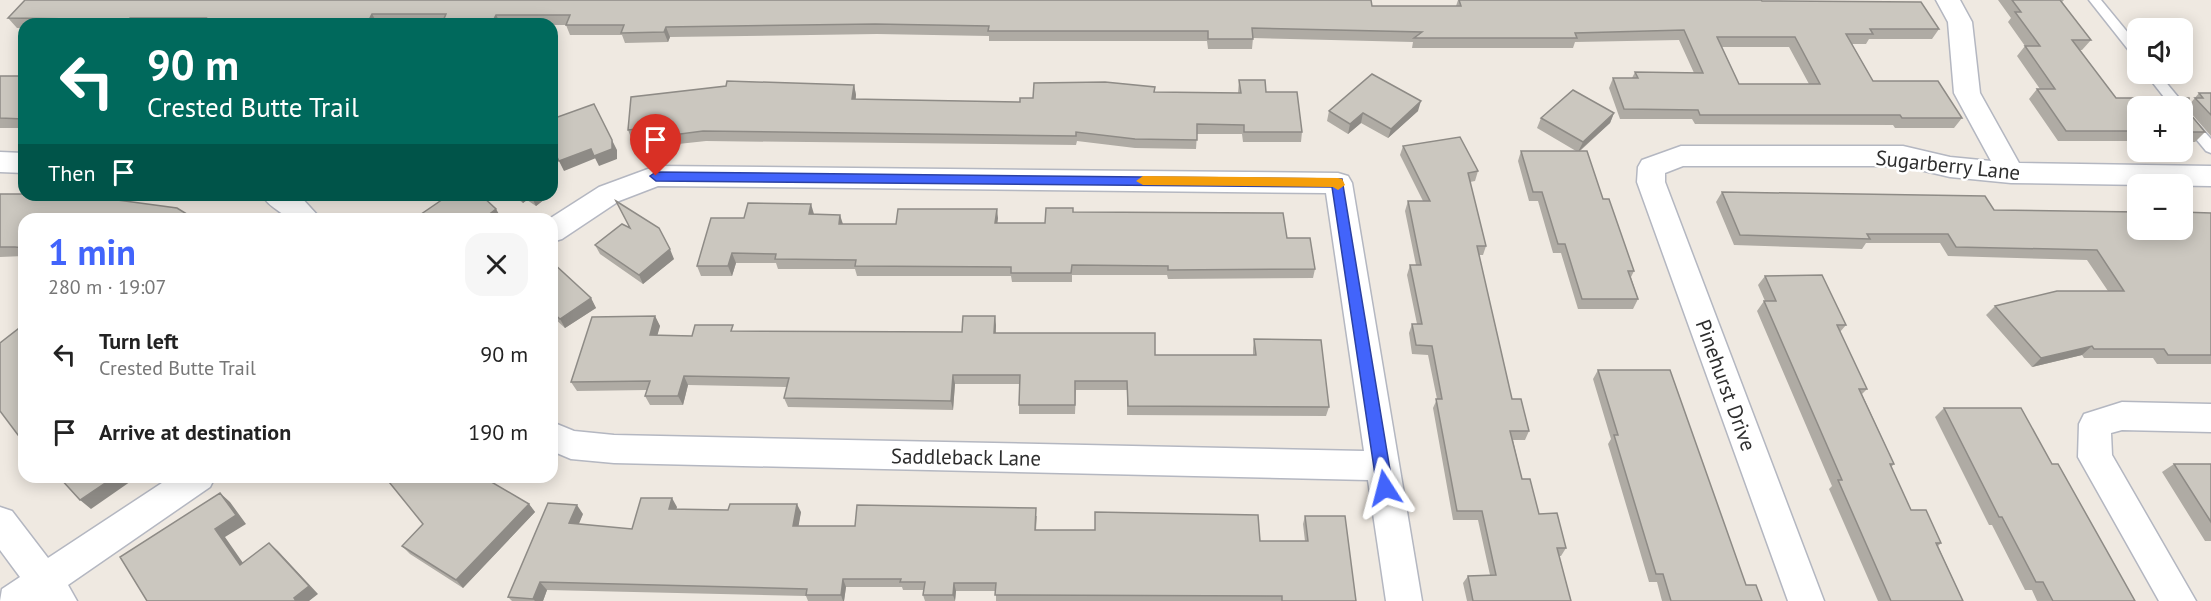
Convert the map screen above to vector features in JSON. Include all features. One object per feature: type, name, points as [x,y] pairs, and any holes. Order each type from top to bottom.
[{"type":"street","points":[[1948,0],[1960,22],[1967,93],[2011,173]]},
{"type":"street","name":"Sugarberry Lane","points":[[1652,167],[1681,156],[1903,156],[1950,167],[2011,173],[2211,176]]},
{"type":"street","points":[[0,162],[18,163]]},
{"type":"street","name":"Pinehurst Drive","points":[[1652,167],[1651,182],[1806,601]]},
{"type":"street","points":[[558,227],[609,194],[656,176],[1338,183],[1404,601]]},
{"type":"street","points":[[287,201],[300,213]]},
{"type":"street","points":[[2178,601],[2095,457],[2095,424],[2122,416],[2211,417]]},
{"type":"street","name":"Saddleback Lane","points":[[558,439],[571,445],[614,449],[1381,466]]},
{"type":"street","points":[[15,601],[52,591],[190,483]]},
{"type":"street","points":[[0,522],[52,591]]},
{"type":"lane","points":[[2095,0],[2127,40]]},
{"type":"lane","points":[[2160,84],[2170,96]]},
{"type":"lane","points":[[2193,126],[2211,148]]},
{"type":"building","points":[[25,0],[1371,0],[1372,6],[1461,6],[1459,0],[1921,2],[1939,29],[1870,29],[1873,34],[1846,34],[1873,81],[1938,81],[1962,118],[1902,118],[1900,115],[1700,115],[1698,110],[1624,109],[1613,78],[1638,78],[1635,72],[1703,73],[1684,30],[1575,33],[1577,38],[1414,38],[1422,32],[1252,28],[1253,39],[1208,39],[1208,31],[988,31],[989,26],[875,24],[666,27],[664,32],[621,33],[624,25],[566,25],[570,15],[496,15],[494,18],[444,18],[446,14],[372,14],[370,18],[8,18]],"holes":[[[1717,37],[1795,37],[1820,84],[1739,84]]]},
{"type":"building","points":[[2012,0],[2060,0],[2091,40],[2072,40],[2116,98],[2127,98],[2127,131],[2066,131],[2037,89],[2055,89],[2025,46],[2040,46],[2015,12],[2021,12]]},
{"type":"building","points":[[1372,74],[1421,101],[1391,129],[1363,113],[1350,124],[1329,111]]},
{"type":"building","points":[[0,76],[18,76],[18,119],[0,118]]},
{"type":"building","points":[[1239,80],[1265,80],[1266,92],[1297,92],[1302,132],[1244,132],[1244,125],[1197,124],[1197,140],[1135,139],[1076,132],[1076,136],[703,131],[665,136],[665,126],[628,130],[631,97],[726,86],[727,81],[854,85],[852,99],[1020,102],[1020,98],[1033,98],[1034,83],[1105,82],[1155,87],[1154,92],[1241,93]]},
{"type":"building","points":[[1573,90],[1614,113],[1583,142],[1541,118]]},
{"type":"building","points":[[2199,93],[2211,93],[2211,115],[2195,98],[2203,98]]},
{"type":"building","points":[[594,104],[612,140],[612,149],[594,156],[591,149],[559,161],[558,117]]},
{"type":"building","points":[[2193,118],[2205,132],[2193,132]]},
{"type":"building","points":[[1460,137],[1478,171],[1468,173],[1486,246],[1477,246],[1512,399],[1521,399],[1529,431],[1510,431],[1522,479],[1530,479],[1539,514],[1557,513],[1566,548],[1557,548],[1571,601],[1473,601],[1468,576],[1496,575],[1482,511],[1457,511],[1436,399],[1442,399],[1432,346],[1416,345],[1412,324],[1422,324],[1410,265],[1421,265],[1408,201],[1430,201],[1403,146]]},
{"type":"building","points":[[1521,151],[1587,151],[1603,199],[1609,199],[1634,271],[1628,271],[1638,299],[1582,299],[1565,244],[1558,244],[1542,192],[1533,192]]},
{"type":"building","points":[[1722,192],[1985,196],[1994,210],[2127,212],[2127,240],[2193,240],[2193,212],[2211,213],[2211,355],[2168,355],[2164,349],[2094,349],[2092,346],[2041,358],[1995,306],[2057,291],[2124,291],[2097,250],[1956,247],[1948,234],[1867,234],[1870,239],[1740,235]]},
{"type":"building","points":[[0,194],[18,194],[18,201],[125,201],[177,208],[185,213],[18,213],[18,247],[0,247]]},
{"type":"building","points":[[440,201],[487,201],[496,209],[491,213],[423,213]]},
{"type":"building","points":[[616,201],[659,228],[670,249],[639,275],[595,245],[622,224],[630,228]]},
{"type":"building","points":[[748,203],[811,204],[809,214],[840,215],[839,224],[896,224],[898,209],[997,209],[995,223],[1045,223],[1046,208],[1073,208],[1073,212],[1283,213],[1287,238],[1310,238],[1315,269],[1168,270],[1168,266],[1072,265],[1071,273],[1011,273],[1011,267],[855,266],[856,260],[775,259],[776,254],[732,253],[728,266],[697,266],[711,218],[744,218]]},
{"type":"building","points":[[558,268],[591,298],[560,319],[558,317]]},
{"type":"building","points":[[1822,275],[1846,325],[1837,325],[1867,389],[1859,389],[1894,464],[1890,464],[1911,510],[1926,510],[1941,543],[1936,543],[1963,601],[1891,601],[1838,480],[1842,480],[1764,301],[1776,301],[1765,276]]},
{"type":"building","points":[[655,316],[650,335],[692,336],[695,325],[733,325],[731,331],[962,332],[963,316],[995,316],[994,333],[1155,333],[1155,355],[1256,355],[1254,339],[1321,340],[1329,407],[1128,406],[1127,381],[1075,381],[1075,405],[1019,405],[1020,375],[953,375],[951,401],[784,398],[789,378],[684,376],[678,396],[645,396],[650,381],[571,382],[592,317]]},
{"type":"building","points":[[18,329],[18,435],[0,411],[0,343]]},
{"type":"building","points":[[1598,370],[1670,370],[1746,585],[1756,585],[1762,601],[1671,601],[1663,574],[1656,574],[1614,435],[1618,435]]},
{"type":"building","points":[[1944,408],[2021,408],[2052,464],[2058,464],[2135,601],[2053,601],[2043,582],[2036,582],[2002,517],[1999,517]]},
{"type":"building","points":[[2174,464],[2211,464],[2211,522]]},
{"type":"building","points":[[64,483],[105,483],[80,500]]},
{"type":"building","points":[[390,483],[493,483],[529,504],[456,580],[402,546],[423,524]]},
{"type":"building","points":[[220,493],[236,515],[215,529],[240,565],[269,543],[309,586],[294,598],[296,601],[147,601],[120,557]]},
{"type":"building","points":[[641,498],[672,498],[669,509],[728,510],[730,504],[797,504],[793,526],[855,526],[857,505],[1036,508],[1035,530],[1095,530],[1095,512],[1258,515],[1260,541],[1308,541],[1305,516],[1345,516],[1356,601],[1282,601],[1282,596],[995,595],[996,583],[954,583],[953,595],[923,595],[925,582],[900,582],[901,579],[843,579],[841,595],[806,595],[807,589],[540,582],[533,599],[508,597],[548,503],[577,505],[569,523],[632,529]]},
{"type":"slow traffic","points":[[1143,181],[1338,183],[1338,185]]},
{"type":"route","points":[[656,176],[1338,183],[1385,488]]}]
